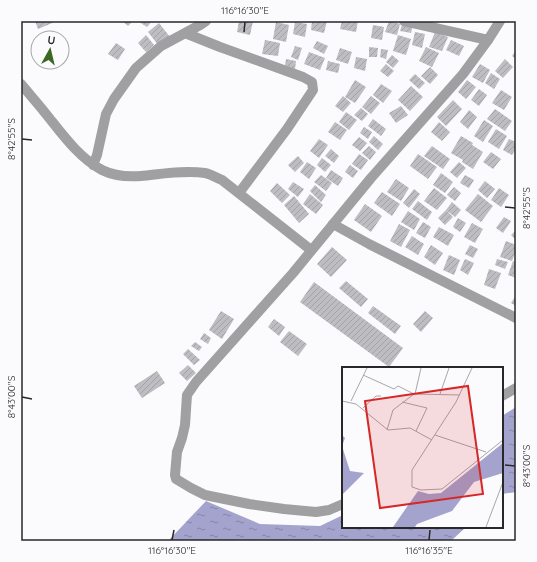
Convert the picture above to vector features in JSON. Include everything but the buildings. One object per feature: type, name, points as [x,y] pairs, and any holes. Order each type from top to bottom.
[{"type":"street","points":[[93,164],[97,155],[106,114],[118,93],[136,68],[161,46],[206,21]]},
{"type":"street","points":[[404,21],[488,40]]},
{"type":"street","points":[[342,504],[329,510],[316,512],[249,504],[205,495],[176,479],[177,452],[184,430],[187,395],[293,273],[371,178],[463,74],[500,21]]},
{"type":"street","points":[[185,33],[303,77],[312,82],[313,90],[287,129],[239,193]]},
{"type":"street","points":[[21,84],[65,138],[86,159],[104,171],[122,176],[190,172],[206,174],[222,180],[311,250]]},
{"type":"street","points":[[333,224],[369,244],[516,318]]},
{"type":"street","points":[[503,395],[516,388]]},
{"type":"water","points":[[516,407],[516,492],[503,494],[503,415]]},
{"type":"water","points":[[206,501],[260,524],[320,526],[342,515],[342,528],[465,528],[451,541],[168,541]]}]
